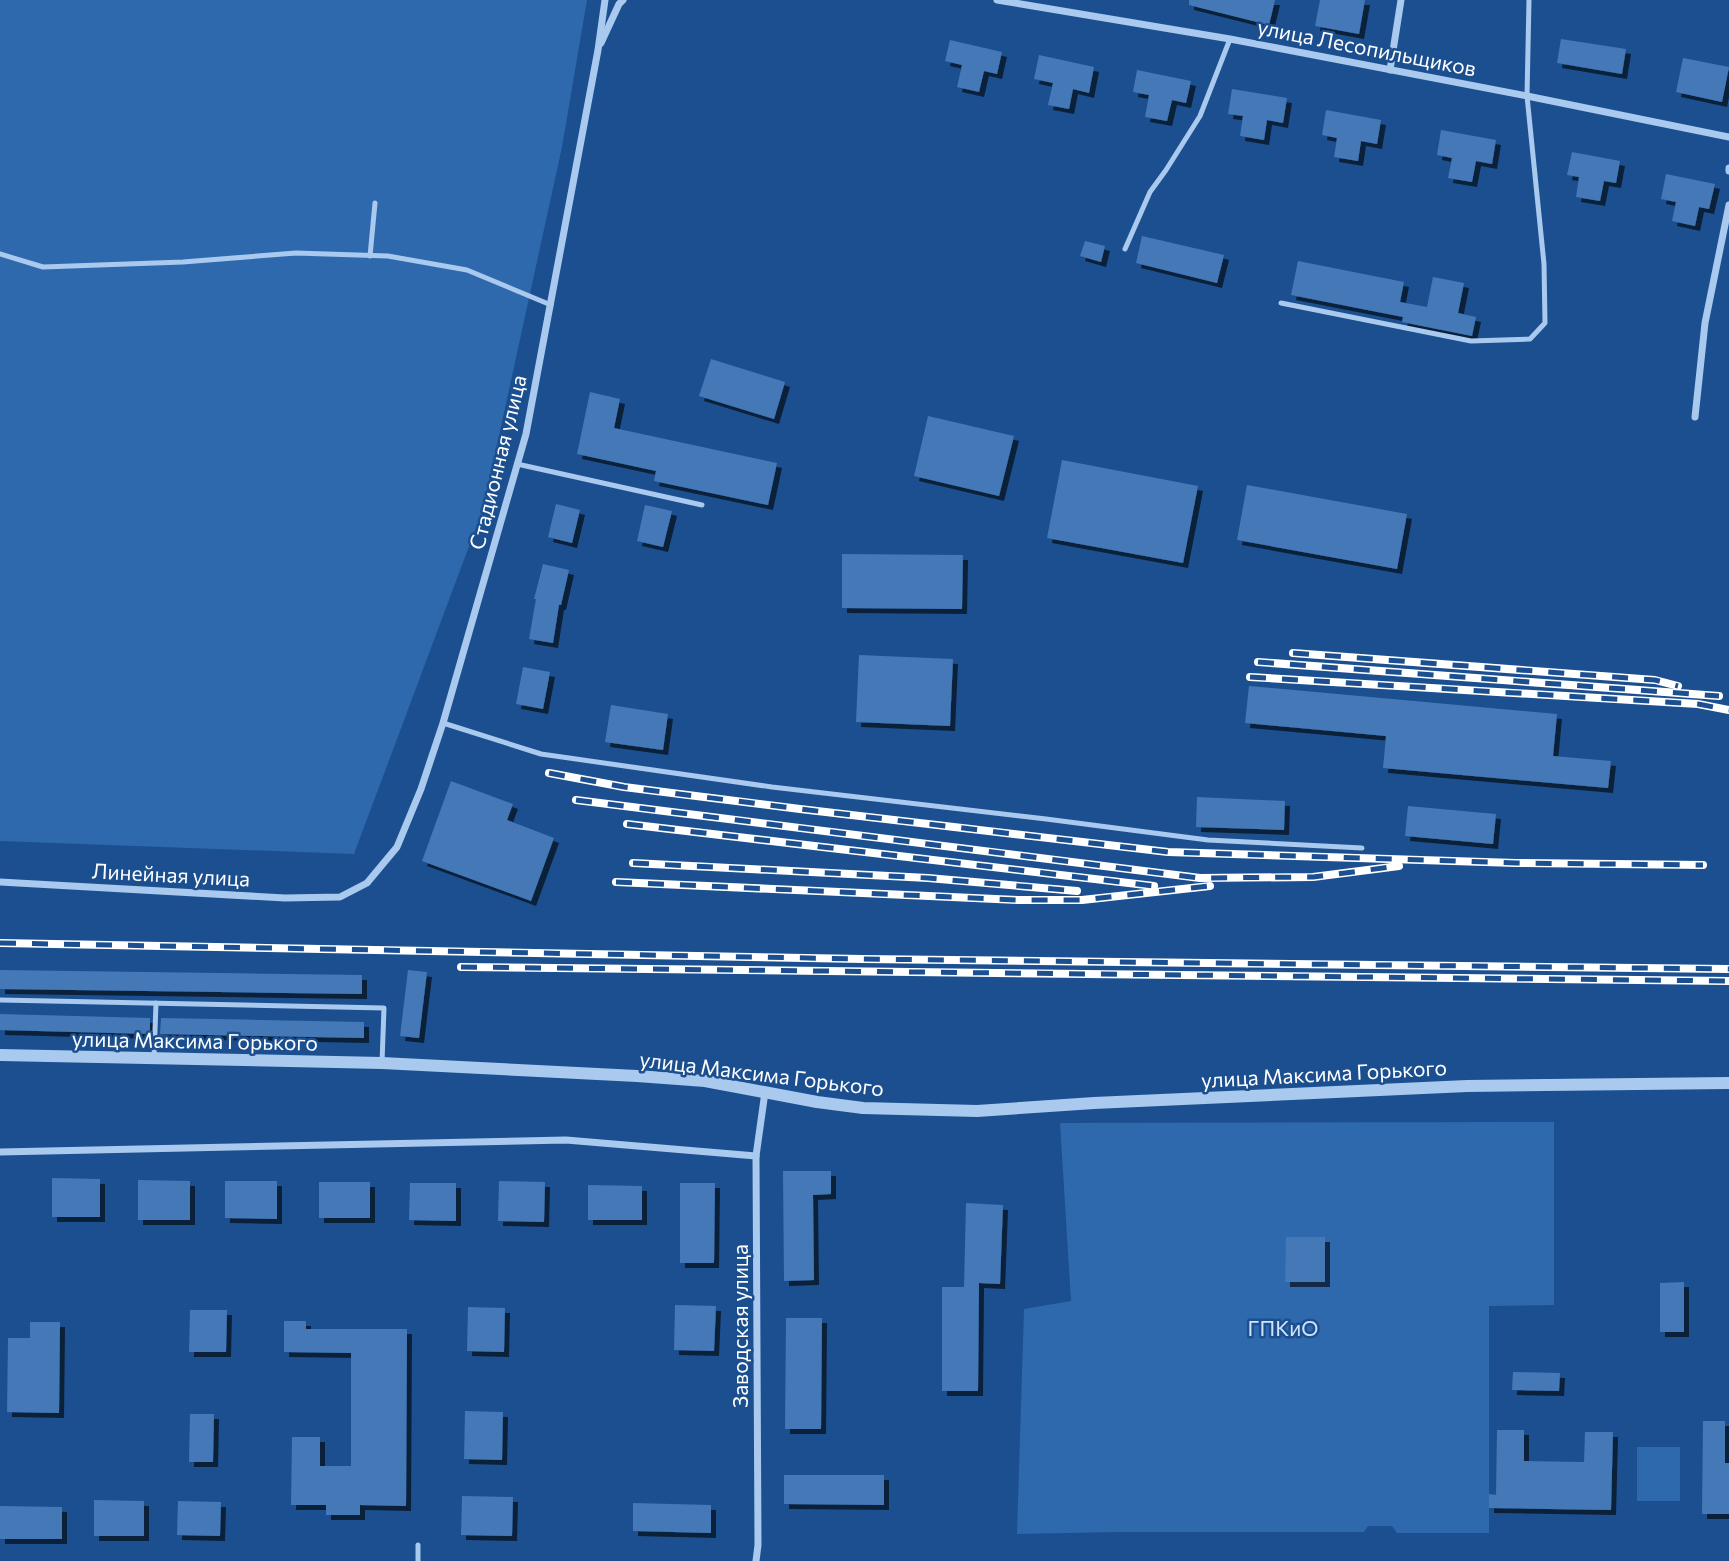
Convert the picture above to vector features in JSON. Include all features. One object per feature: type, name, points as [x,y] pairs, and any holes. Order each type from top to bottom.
[{"type":"street","name":"Стадионная улица","points":[[340,897],[367,883],[397,846],[421,789],[443,723],[526,434],[605,0]]},
{"type":"street","points":[[598,50],[623,0]]},
{"type":"street","name":"улица Лесопильщиков","points":[[997,0],[1230,39],[1729,137]]},
{"type":"street","points":[[1390,69],[1401,0]]},
{"type":"street","points":[[1695,417],[1705,323],[1729,205]]},
{"type":"street","name":"Линейная улица","points":[[0,882],[285,898],[340,897]]},
{"type":"street","name":"улица Максима Горького","points":[[0,1055],[382,1063],[705,1081],[863,1108],[977,1111],[1467,1086],[1729,1083]]},
{"type":"street","name":"Заводская улица","points":[[756,1561],[756,1156],[765,1092]]},
{"type":"street","points":[[0,1152],[566,1140],[756,1156]]},
{"type":"lane","points":[[1281,303],[1471,341],[1530,340],[1545,323],[1544,276],[1527,96],[1529,0]]},
{"type":"lane","points":[[1125,249],[1150,192],[1200,116],[1230,39]]},
{"type":"lane","points":[[370,256],[374,203]]},
{"type":"lane","points":[[0,254],[43,267],[183,262],[296,253],[388,256],[467,270],[551,305]]},
{"type":"lane","points":[[517,464],[702,505]]},
{"type":"lane","points":[[443,723],[541,754],[772,787],[1208,840],[1363,848]]},
{"type":"lane","points":[[0,1000],[384,1008],[382,1063]]},
{"type":"lane","points":[[154,1058],[156,1003]]},
{"type":"lane","points":[[418,1545],[418,1561]]},
{"type":"green space","points":[[0,0],[587,0],[562,147],[483,509],[354,854],[0,841]]},
{"type":"green space","name":"ГПКиО","points":[[1554,1122],[1554,1305],[1489,1306],[1489,1533],[1397,1533],[1392,1526],[1368,1526],[1364,1532],[1017,1534],[1024,1309],[1071,1301],[1060,1123]]},
{"type":"green space","points":[[1637,1447],[1680,1447],[1680,1501],[1637,1501]]},
{"type":"building","points":[[1189,0],[1275,0],[1269,25],[1189,5]]},
{"type":"building","points":[[1320,0],[1365,0],[1359,34],[1315,26]]},
{"type":"building","points":[[1561,39],[1626,49],[1622,74],[1557,63]]},
{"type":"building","points":[[950,40],[1002,52],[997,74],[984,71],[979,92],[957,87],[962,65],[945,61]]},
{"type":"building","points":[[1039,55],[1094,67],[1089,93],[1073,89],[1069,109],[1048,105],[1053,83],[1034,79]]},
{"type":"building","points":[[1683,58],[1729,67],[1722,102],[1676,92]]},
{"type":"building","points":[[1137,70],[1191,81],[1186,103],[1172,100],[1167,121],[1145,117],[1149,95],[1133,92]]},
{"type":"building","points":[[1232,89],[1287,98],[1283,123],[1267,120],[1264,140],[1240,136],[1243,116],[1228,114]]},
{"type":"building","points":[[1326,110],[1381,120],[1377,144],[1361,141],[1358,161],[1334,157],[1337,138],[1322,135]]},
{"type":"building","points":[[1441,130],[1496,140],[1492,164],[1476,161],[1472,182],[1448,178],[1452,158],[1437,155]]},
{"type":"building","points":[[1572,152],[1620,161],[1616,183],[1604,181],[1600,201],[1576,197],[1579,177],[1567,175]]},
{"type":"building","points":[[1666,174],[1715,184],[1709,209],[1699,207],[1695,226],[1672,221],[1676,202],[1661,199]]},
{"type":"building","points":[[1142,236],[1224,255],[1217,283],[1136,263]]},
{"type":"building","points":[[1085,241],[1105,246],[1101,262],[1080,256]]},
{"type":"building","points":[[1298,261],[1404,282],[1400,302],[1427,307],[1433,277],[1464,283],[1458,313],[1476,317],[1472,336],[1402,322],[1403,317],[1291,295]]},
{"type":"building","points":[[711,359],[785,382],[774,419],[699,396]]},
{"type":"building","points":[[590,392],[620,399],[614,428],[777,463],[768,505],[654,481],[656,471],[577,454]]},
{"type":"building","points":[[928,416],[1014,436],[999,496],[914,476]]},
{"type":"building","points":[[1062,460],[1198,486],[1183,563],[1047,538]]},
{"type":"building","points":[[1247,485],[1407,514],[1397,569],[1237,540]]},
{"type":"building","points":[[556,504],[580,510],[572,543],[548,537]]},
{"type":"building","points":[[645,505],[672,511],[663,547],[637,541]]},
{"type":"building","points":[[842,554],[963,555],[962,609],[842,608]]},
{"type":"building","points":[[543,564],[569,570],[559,605],[553,643],[529,639],[534,599]]},
{"type":"building","points":[[859,655],[953,659],[950,726],[856,722]]},
{"type":"building","points":[[523,667],[550,672],[543,709],[516,704]]},
{"type":"building","points":[[1249,686],[1557,714],[1553,756],[1611,761],[1608,788],[1383,768],[1386,736],[1245,723]]},
{"type":"building","points":[[611,705],[668,714],[663,750],[605,742]]},
{"type":"building","points":[[451,781],[513,804],[507,820],[554,838],[531,901],[422,861]]},
{"type":"building","points":[[1197,797],[1285,801],[1284,830],[1196,827]]},
{"type":"building","points":[[1408,806],[1496,814],[1493,844],[1405,836]]},
{"type":"building","points":[[0,970],[362,975],[362,994],[0,989]]},
{"type":"building","points":[[408,970],[427,972],[419,1038],[400,1036]]},
{"type":"building","points":[[0,1014],[150,1018],[150,1034],[0,1030]]},
{"type":"building","points":[[161,1018],[364,1022],[364,1038],[160,1034]]},
{"type":"building","points":[[783,1171],[831,1171],[831,1194],[813,1195],[814,1280],[784,1281]]},
{"type":"building","points":[[52,1178],[100,1179],[100,1217],[52,1217]]},
{"type":"building","points":[[138,1180],[190,1181],[190,1220],[138,1220]]},
{"type":"building","points":[[225,1181],[277,1181],[277,1219],[225,1218]]},
{"type":"building","points":[[499,1181],[545,1182],[544,1222],[498,1221]]},
{"type":"building","points":[[319,1182],[370,1182],[370,1218],[319,1218]]},
{"type":"building","points":[[410,1183],[456,1183],[456,1221],[409,1220]]},
{"type":"building","points":[[680,1183],[715,1183],[714,1263],[680,1263]]},
{"type":"building","points":[[588,1185],[642,1186],[642,1220],[588,1220]]},
{"type":"building","points":[[966,1203],[1003,1205],[1000,1284],[979,1283],[978,1391],[942,1391],[942,1287],[964,1287]]},
{"type":"building","points":[[1286,1237],[1325,1237],[1325,1282],[1285,1282]]},
{"type":"building","points":[[1684,1282],[1684,1332],[1660,1332],[1660,1283]]},
{"type":"building","points":[[675,1305],[716,1306],[714,1351],[674,1350]]},
{"type":"building","points":[[468,1307],[505,1308],[504,1352],[467,1351]]},
{"type":"building","points":[[190,1310],[227,1310],[226,1352],[189,1352]]},
{"type":"building","points":[[786,1318],[822,1318],[821,1429],[785,1429]]},
{"type":"building","points":[[284,1321],[306,1321],[306,1329],[407,1329],[406,1506],[360,1505],[360,1515],[326,1515],[326,1505],[291,1505],[292,1437],[320,1437],[320,1466],[351,1466],[351,1353],[284,1352]]},
{"type":"building","points":[[30,1322],[60,1322],[59,1413],[7,1412],[8,1338],[30,1338]]},
{"type":"building","points":[[1513,1372],[1560,1373],[1559,1391],[1512,1390]]},
{"type":"building","points":[[465,1411],[503,1412],[502,1460],[464,1459]]},
{"type":"building","points":[[190,1414],[214,1414],[213,1462],[189,1462]]},
{"type":"building","points":[[1703,1421],[1725,1421],[1725,1463],[1729,1463],[1729,1514],[1702,1514]]},
{"type":"building","points":[[1497,1430],[1524,1430],[1524,1461],[1584,1462],[1585,1432],[1613,1432],[1611,1510],[1489,1508],[1489,1494],[1496,1495]]},
{"type":"building","points":[[784,1475],[884,1475],[884,1505],[784,1504]]},
{"type":"building","points":[[462,1496],[513,1497],[512,1536],[461,1535]]},
{"type":"building","points":[[94,1500],[144,1501],[144,1536],[94,1536]]},
{"type":"building","points":[[178,1501],[221,1502],[220,1536],[177,1535]]},
{"type":"building","points":[[633,1503],[711,1505],[711,1533],[633,1531]]},
{"type":"building","points":[[0,1506],[62,1507],[62,1539],[0,1539]]},
{"type":"railway","points":[[1293,653],[1655,680],[1678,686]]},
{"type":"railway","points":[[1258,662],[1719,696]]},
{"type":"railway","points":[[1250,677],[1698,704],[1729,710]]},
{"type":"railway","points":[[549,773],[624,787],[1168,852],[1516,863],[1703,865]]},
{"type":"railway","points":[[576,800],[1200,878],[1313,877],[1399,866]]},
{"type":"railway","points":[[627,824],[1154,886]]},
{"type":"railway","points":[[633,863],[928,878],[1077,891]]},
{"type":"railway","points":[[616,882],[1018,900],[1082,900],[1210,886]]},
{"type":"railway","points":[[0,943],[863,959],[1729,969]]},
{"type":"railway","points":[[461,967],[1729,981]]}]
